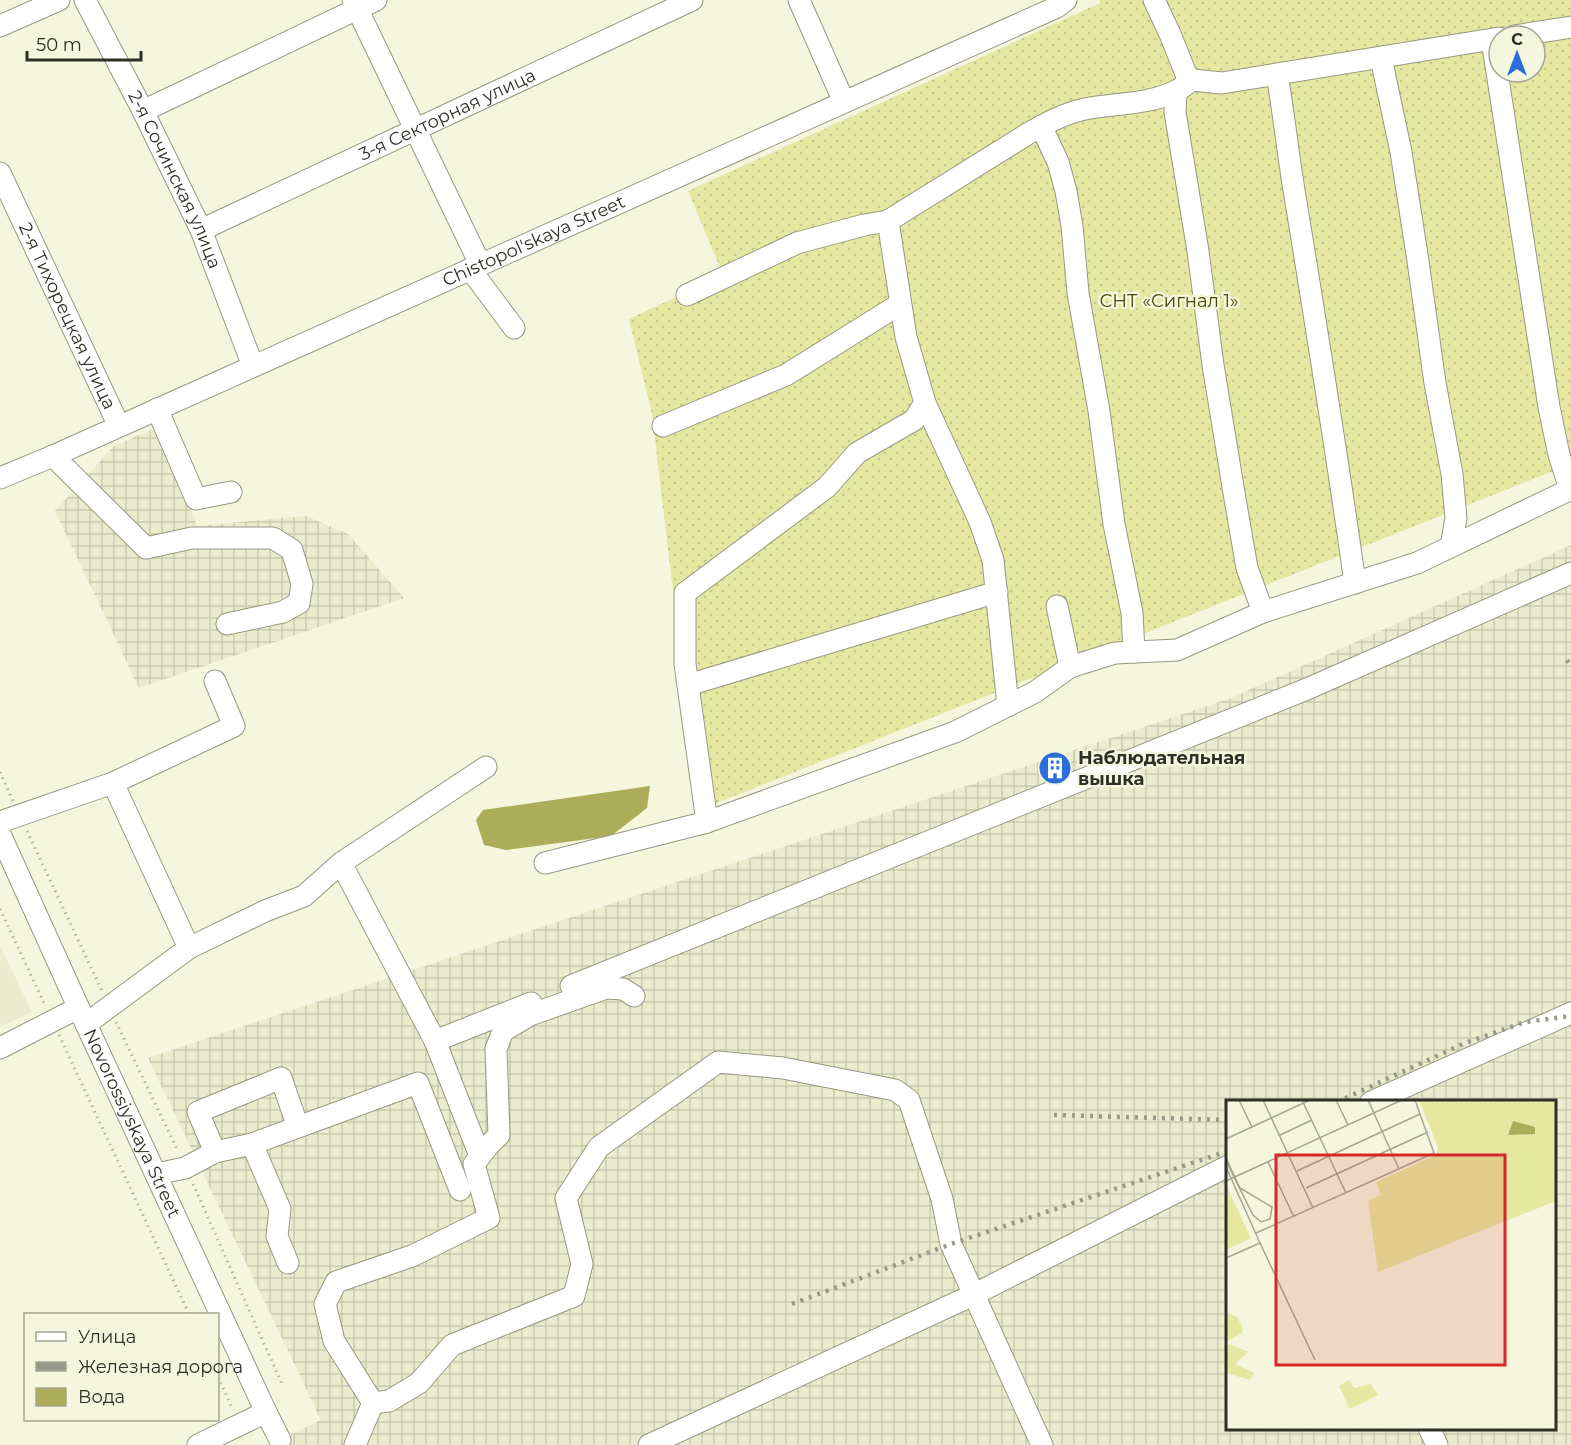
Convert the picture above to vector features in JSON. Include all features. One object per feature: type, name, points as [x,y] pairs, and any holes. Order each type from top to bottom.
[{"type":"street","points":[[0,26],[59,0]]},
{"type":"street","name":"2-я Сочинская улица","points":[[86,0],[201,230],[254,366]]},
{"type":"street","name":"3-я Секторная улица","points":[[201,230],[692,0]]},
{"type":"street","points":[[799,0],[844,102]]},
{"type":"street","name":"Chistopol'skaya Street","points":[[0,478],[1057,7],[1065,0]]},
{"type":"street","points":[[1154,0],[1186,74],[1175,112],[1198,251],[1213,365],[1247,568],[1263,612]]},
{"type":"street","points":[[143,111],[362,3],[414,130],[475,267],[514,328]]},
{"type":"street","points":[[1547,31],[1571,27]]},
{"type":"street","points":[[687,295],[797,243],[888,221],[1041,126],[1084,109],[1154,99],[1184,86],[1222,83],[1487,40]]},
{"type":"street","points":[[1381,58],[1401,152],[1435,383],[1452,474],[1456,518],[1451,546]]},
{"type":"street","points":[[1277,74],[1355,583]]},
{"type":"street","points":[[545,863],[707,822],[955,732],[1035,692],[1070,667],[1115,653],[1177,650],[1263,612],[1417,562],[1571,489],[1559,455],[1549,407],[1502,84]]},
{"type":"street","points":[[1041,126],[1058,162],[1066,191],[1072,226],[1078,293],[1099,411],[1114,524],[1132,613],[1134,652]]},
{"type":"street","name":"2-я Тихорецкая улица","points":[[0,173],[118,426]]},
{"type":"street","points":[[888,221],[906,337],[925,403],[986,537],[993,560],[1008,705]]},
{"type":"street","points":[[663,426],[786,375],[900,304]]},
{"type":"street","points":[[707,822],[685,664],[685,593],[827,487],[857,453],[914,420],[925,403]]},
{"type":"street","points":[[157,409],[196,499],[231,492]]},
{"type":"street","points":[[53,456],[146,548],[192,538],[273,538],[292,550],[302,584],[299,603],[283,612],[227,624]]},
{"type":"street","points":[[435,1041],[1306,689],[1571,573]]},
{"type":"street","points":[[688,685],[997,592]]},
{"type":"street","points":[[1057,606],[1070,667]]},
{"type":"street","points":[[10,819],[113,783],[234,726],[215,681]]},
{"type":"street","points":[[0,1048],[53,1022],[109,1007],[189,948],[265,911],[304,896],[341,863],[486,767]]},
{"type":"street","points":[[113,783],[189,948]]},
{"type":"street","name":"Novorossiyskaya Street","points":[[2,845],[280,1440]]},
{"type":"street","points":[[341,863],[435,1041],[480,1156]]},
{"type":"street","points":[[373,1403],[334,1341],[325,1304],[336,1282],[412,1256],[489,1218],[474,1164],[499,1135],[496,1049],[503,1031],[530,1015],[606,988],[623,989],[634,996]]},
{"type":"street","points":[[1373,1100],[1571,1013]]},
{"type":"street","points":[[373,1403],[389,1401],[419,1383],[452,1345],[574,1296],[582,1264],[566,1198],[599,1147],[718,1062],[783,1068],[896,1090],[909,1100],[942,1199],[951,1244],[1041,1445]]},
{"type":"street","points":[[215,1152],[198,1112],[281,1078],[298,1127]]},
{"type":"street","points":[[156,1174],[185,1168],[215,1152],[252,1144],[418,1083],[460,1190]]},
{"type":"street","points":[[252,1144],[279,1209],[277,1236],[288,1263]]},
{"type":"street","points":[[649,1445],[973,1295],[1226,1167]]},
{"type":"street","points":[[355,1445],[373,1403]]},
{"type":"street","points":[[198,1445],[266,1412]]},
{"type":"street","points":[[1429,1430],[1437,1445]]},
{"type":"path","points":[[0,772],[10,819],[109,1007],[185,1168],[282,1384]]},
{"type":"path","points":[[0,909],[189,1313]]},
{"type":"path","points":[[219,1379],[240,1424]]},
{"type":"shaded area","points":[[160,426],[197,526],[306,516],[348,534],[404,598],[139,688],[55,511],[114,446]]},
{"type":"shaded area","points":[[1571,545],[1571,1445],[268,1445],[321,1420],[148,1058],[1231,698]]},
{"type":"shaded area","points":[[0,946],[32,1012],[0,1027]]},
{"type":"green space","name":"СНТ «Сигнал 1»","points":[[1100,0],[1571,0],[1571,464],[699,810],[652,414],[629,319],[723,275],[688,191],[1100,3]]},
{"type":"water","points":[[650,786],[647,808],[611,836],[506,850],[484,845],[476,820],[483,810]]},
{"type":"railway","points":[[1567,660],[1571,668]]},
{"type":"railway","points":[[1341,1100],[1465,1043],[1525,1022],[1571,1016]]},
{"type":"railway","points":[[1054,1115],[1226,1120]]},
{"type":"railway","points":[[792,1304],[951,1244],[1226,1152]]},
{"type":"place","name":"Наблюдательная вышка","points":[[1055,768]]}]
